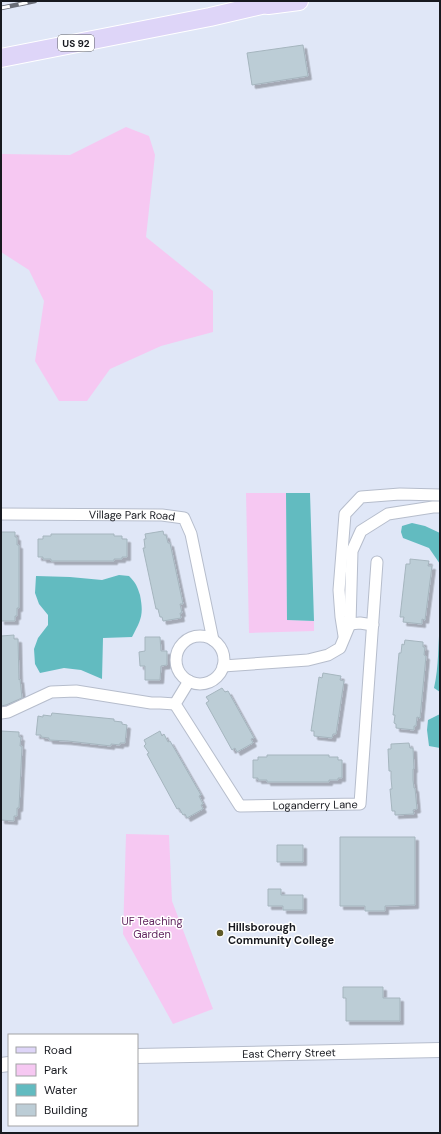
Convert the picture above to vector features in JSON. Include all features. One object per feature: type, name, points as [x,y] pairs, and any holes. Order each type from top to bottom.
[{"type":"main road","name":"US 92","points":[[1,58],[271,3],[299,1]]},
{"type":"street","points":[[344,638],[340,617],[339,590],[345,514],[361,497],[400,494],[439,501]]},
{"type":"street","points":[[386,495],[390,514]]},
{"type":"street","points":[[213,640],[202,636],[194,636],[181,645],[177,652],[177,667],[181,674],[190,681],[201,684],[209,682],[216,678],[223,666],[314,658],[328,655],[340,648],[350,624],[352,551],[362,531],[390,514],[439,501]]},
{"type":"street","name":"Village Park Road","points":[[1,514],[162,515],[184,518],[191,534],[213,640],[221,648],[224,656],[223,666]]},
{"type":"street","points":[[342,546],[354,547]]},
{"type":"street","name":"Loganderry Lane","points":[[175,704],[240,806],[360,804],[377,562]]},
{"type":"street","points":[[350,624],[360,623],[373,625]]},
{"type":"street","points":[[1,713],[8,712],[51,692],[76,691],[151,703],[160,702],[175,704],[190,681]]},
{"type":"street","name":"East Cherry Street","points":[[138,1056],[440,1050]]},
{"type":"green space","points":[[126,127],[149,136],[155,155],[146,237],[213,291],[213,332],[161,346],[110,369],[87,401],[59,401],[35,361],[44,301],[29,270],[1,252],[1,154],[70,155]]},
{"type":"green space","points":[[246,493],[286,493],[287,620],[314,621],[314,631],[249,633]]},
{"type":"green space","name":"UF Teaching Garden","points":[[126,834],[169,835],[172,901],[213,1009],[173,1024],[123,934]]},
{"type":"water","points":[[286,493],[310,493],[314,621],[287,620]]},
{"type":"water","points":[[412,523],[425,526],[440,533],[440,564],[429,548],[403,538],[401,532],[402,526]]},
{"type":"water","points":[[119,575],[129,576],[136,585],[140,595],[142,613],[138,626],[132,637],[103,638],[102,679],[81,670],[64,668],[40,673],[35,664],[34,649],[38,638],[48,625],[48,615],[39,604],[35,593],[36,576],[102,580]]},
{"type":"water","points":[[440,621],[440,692],[434,688],[438,663]]},
{"type":"water","points":[[440,714],[440,748],[429,746],[427,730],[428,720]]},
{"type":"building","points":[[303,45],[308,76],[252,85],[247,53]]},
{"type":"building","points":[[163,531],[164,535],[166,535],[168,543],[170,543],[183,604],[180,604],[182,613],[180,613],[181,618],[163,621],[162,617],[160,617],[158,609],[156,609],[143,548],[145,548],[145,534]]},
{"type":"building","points":[[1,532],[15,532],[15,537],[17,537],[17,545],[19,545],[19,608],[17,608],[17,616],[15,616],[15,621],[1,621]]},
{"type":"building","points":[[51,534],[114,534],[114,536],[122,536],[122,539],[127,539],[127,557],[122,557],[122,559],[114,559],[114,561],[51,561],[51,559],[43,559],[43,557],[38,557],[38,539],[43,539],[43,536],[51,536]]},
{"type":"building","points":[[410,559],[429,561],[428,566],[432,566],[425,620],[422,619],[422,624],[403,622],[404,617],[400,617],[406,564],[410,564]]},
{"type":"building","points":[[14,635],[14,639],[18,639],[19,680],[20,679],[22,698],[1,706],[1,636]]},
{"type":"building","points":[[145,637],[160,637],[161,651],[167,651],[167,665],[161,666],[160,680],[145,680],[145,666],[140,666],[139,652],[145,651]]},
{"type":"building","points":[[405,640],[423,642],[423,647],[425,647],[424,655],[426,656],[420,718],[417,717],[414,730],[396,728],[396,724],[394,723],[395,715],[393,715],[399,653],[401,653],[402,644],[404,645]]},
{"type":"building","points":[[323,673],[341,676],[340,680],[344,681],[336,734],[333,734],[332,738],[314,736],[314,731],[311,731],[319,677],[322,678]]},
{"type":"building","points":[[222,688],[225,692],[228,691],[254,738],[251,739],[253,743],[237,752],[235,748],[232,750],[206,703],[209,701],[206,697]]},
{"type":"building","points":[[52,713],[114,719],[114,721],[122,722],[122,724],[127,725],[125,743],[120,743],[120,745],[111,744],[111,746],[49,740],[49,738],[36,735],[38,716],[51,716]]},
{"type":"building","points":[[1,731],[19,732],[19,737],[21,737],[20,746],[22,746],[19,808],[17,808],[17,816],[14,816],[14,821],[1,820]]},
{"type":"building","points":[[160,731],[162,736],[164,734],[168,742],[170,741],[201,795],[199,796],[203,804],[201,805],[203,809],[187,818],[185,814],[183,815],[179,808],[177,809],[144,746],[146,744],[144,740]]},
{"type":"building","points":[[409,743],[410,748],[413,748],[413,780],[417,809],[413,810],[414,814],[395,815],[395,811],[392,811],[390,789],[392,789],[391,771],[389,771],[388,749],[391,749],[391,744]]},
{"type":"building","points":[[267,755],[329,755],[329,757],[338,757],[338,760],[342,760],[342,778],[338,778],[338,780],[329,780],[329,782],[267,782],[267,780],[258,780],[258,778],[253,778],[253,760],[258,760],[258,757],[267,757]]},
{"type":"building","points":[[340,837],[415,837],[415,905],[385,906],[385,911],[365,911],[365,906],[340,906]]},
{"type":"building","points":[[277,845],[303,845],[303,862],[277,862]]},
{"type":"building","points":[[268,889],[281,889],[281,895],[303,895],[303,910],[283,910],[283,906],[268,906]]},
{"type":"building","points":[[343,987],[383,987],[383,998],[400,998],[400,1021],[346,1021],[346,998],[343,998]]},
{"type":"railway","points":[[1,8],[35,1]]},
{"type":"place","name":"Hillsborough Community College","points":[[220,933]]}]
